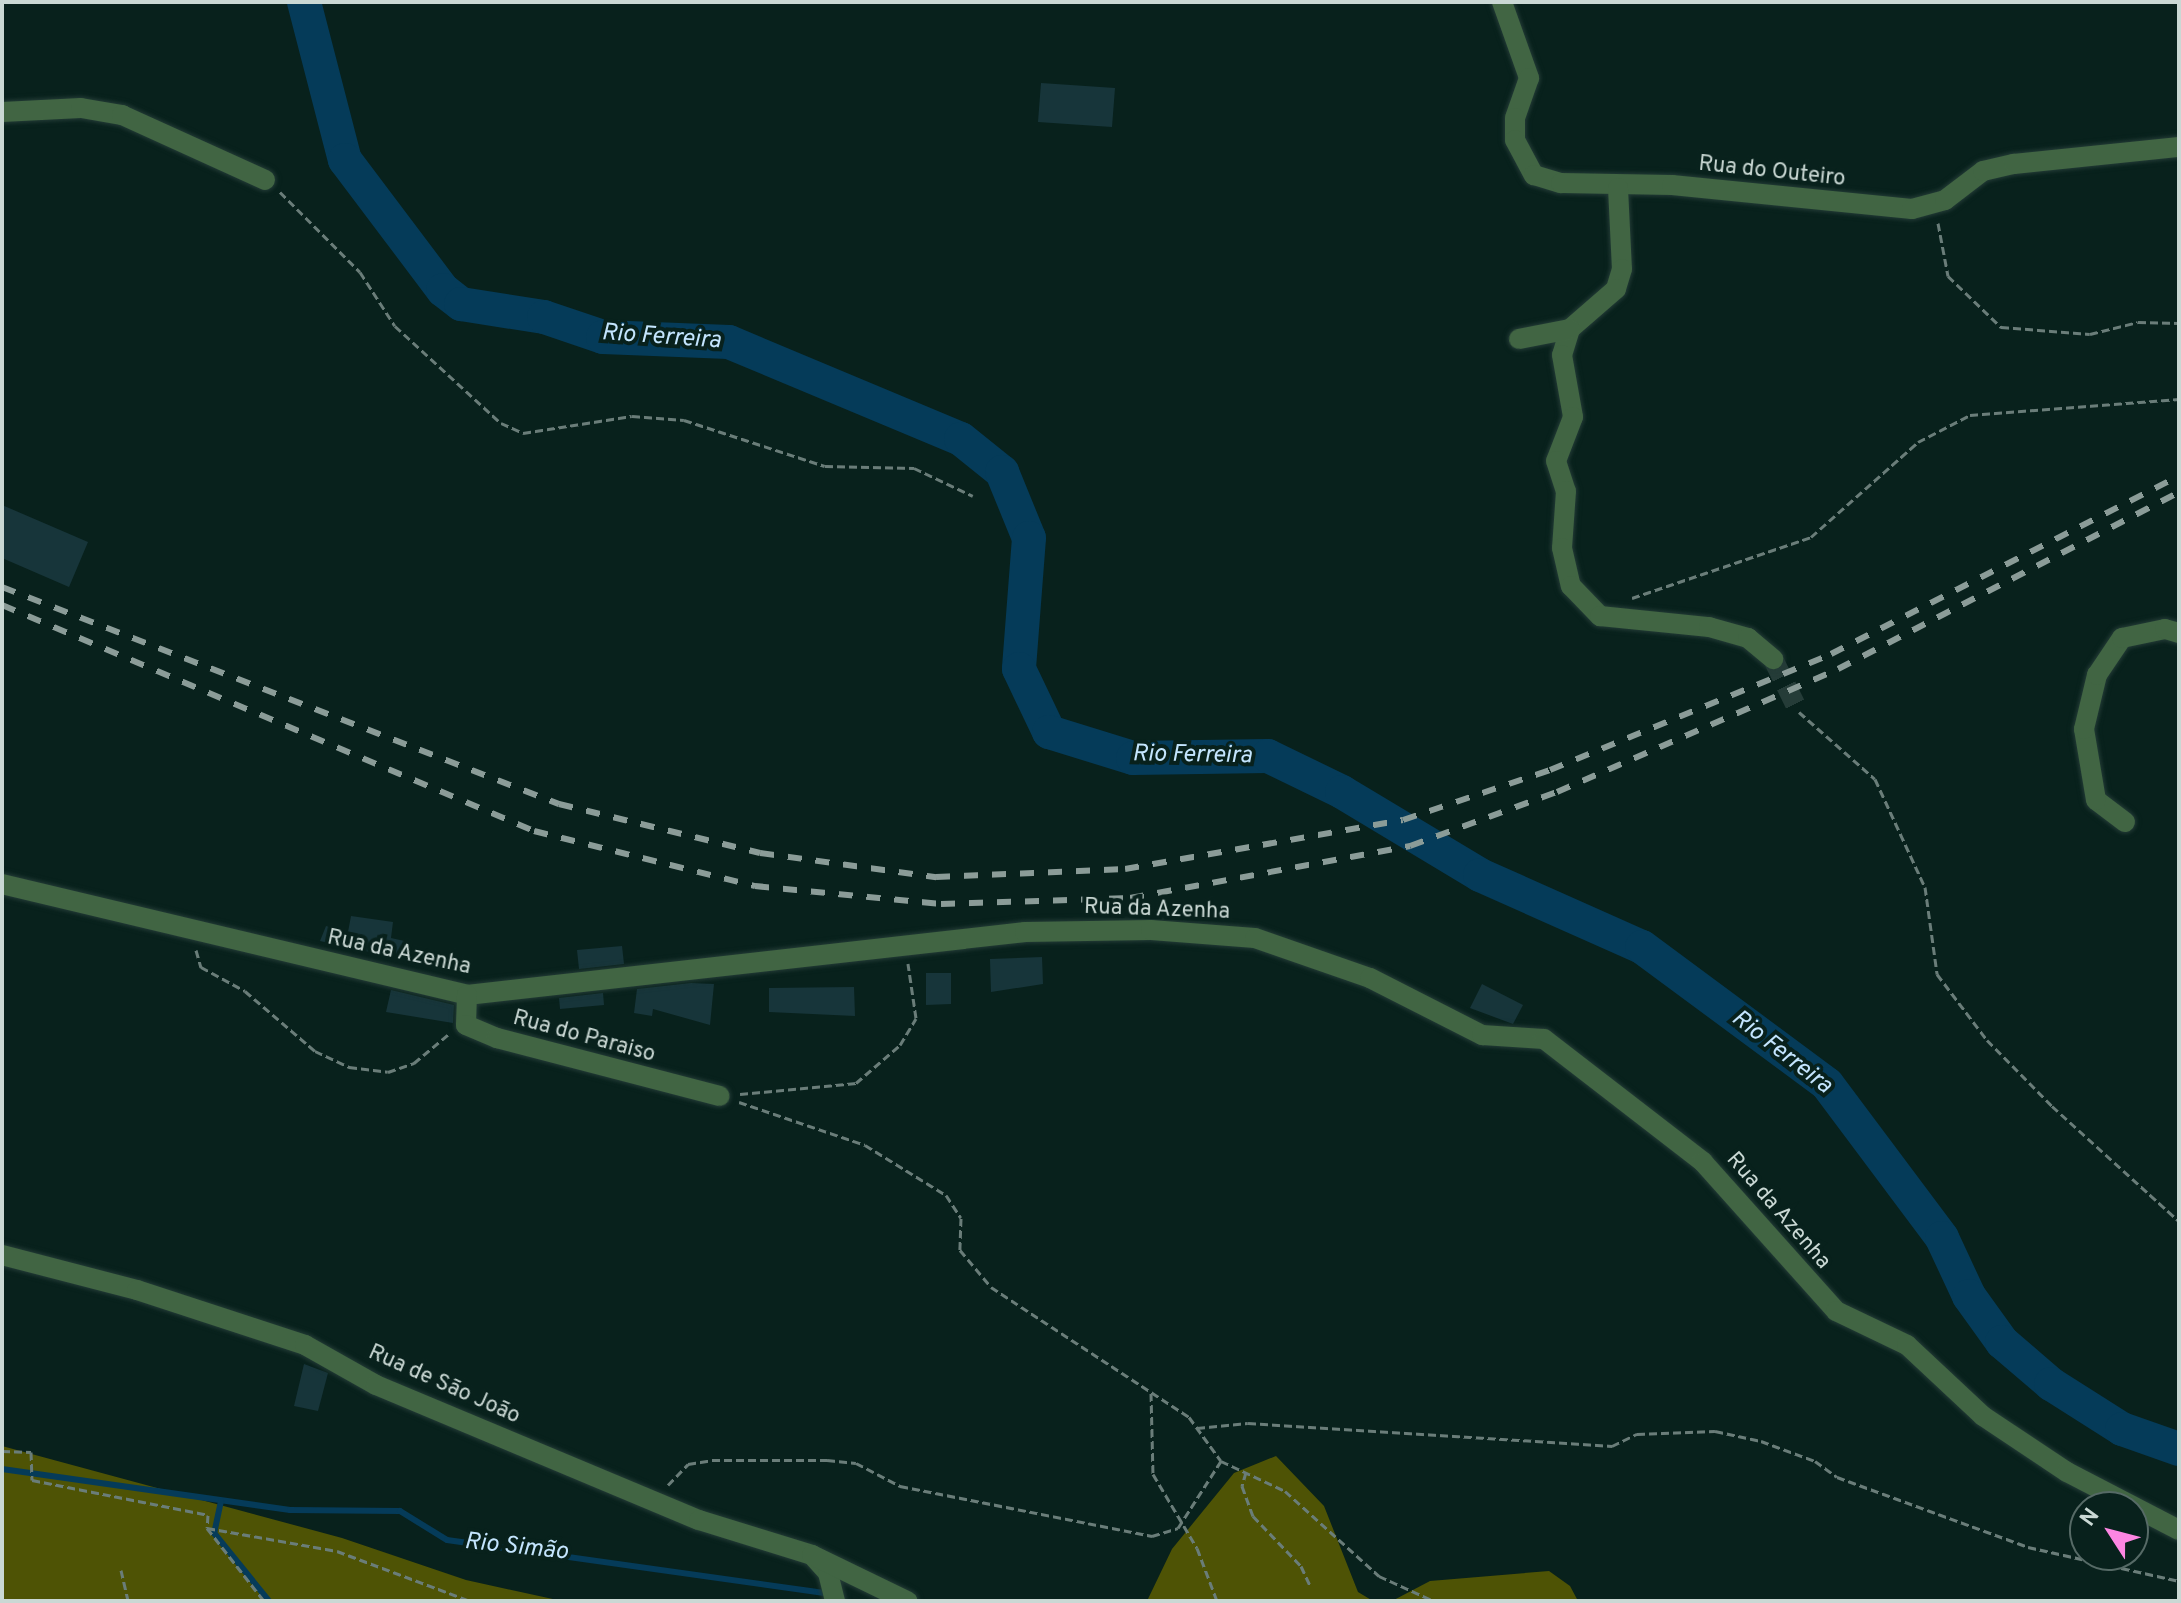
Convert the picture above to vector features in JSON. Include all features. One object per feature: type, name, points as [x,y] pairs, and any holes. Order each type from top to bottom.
[{"type":"street","name":"Rua do Outeiro","points":[[1502,2],[1529,78],[1515,118],[1515,140],[1534,175],[1618,188],[1672,185],[1880,208],[1934,203],[1983,171],[2014,164],[2179,147]]},
{"type":"street","points":[[2,112],[81,108],[122,115],[265,180]]},
{"type":"street","points":[[1519,339],[1570,329],[1616,289],[1622,269],[1618,188]]},
{"type":"street","points":[[1570,329],[1562,355],[1573,417],[1556,461],[1566,491],[1562,548],[1571,586],[1600,616],[1709,627],[1748,638],[1773,659]]},
{"type":"street","points":[[2125,822],[2096,800],[2084,729],[2097,675],[2122,638],[2165,629],[2179,633]]},
{"type":"street","name":"Rua da Azenha","points":[[2,884],[467,995],[724,962],[906,948],[1025,932],[1210,931],[1255,938],[1370,978],[1482,1035],[1544,1039],[1703,1162],[1836,1311],[1907,1345],[1983,1416],[2067,1472],[2179,1530]]},
{"type":"street","points":[[466,1025],[467,995]]},
{"type":"street","name":"Rua do Paraiso","points":[[466,1025],[720,1096]]},
{"type":"street","name":"Rua de São João","points":[[2,1255],[137,1290],[305,1345],[376,1385],[699,1520],[812,1555],[907,1601]]},
{"type":"street","points":[[812,1555],[828,1573],[835,1601]]},
{"type":"path","points":[[265,180],[360,272],[395,326],[501,423],[523,433],[632,416],[684,420],[825,466],[914,468],[973,496]]},
{"type":"path","points":[[1934,203],[1948,276],[2001,327],[2090,334],[2138,322],[2179,323]]},
{"type":"path","points":[[1594,609],[1811,537],[1918,442],[1970,415],[2179,399]]},
{"type":"path","points":[[1799,712],[1875,779],[1925,887],[1937,974],[1987,1040],[2052,1106],[2179,1221]]},
{"type":"path","points":[[192,931],[201,967],[245,991],[315,1051],[349,1067],[388,1072],[414,1063],[432,1042],[466,1025]]},
{"type":"path","points":[[720,1096],[856,1083],[900,1045],[916,1018],[906,948]]},
{"type":"path","points":[[720,1096],[865,1145],[946,1195],[961,1218],[960,1250],[991,1287],[1151,1393],[1197,1428],[1221,1461],[1302,1504],[1379,1576],[1434,1601]]},
{"type":"path","points":[[1151,1393],[1153,1474],[1182,1523],[1217,1601]]},
{"type":"path","points":[[1197,1428],[1248,1423],[1612,1446],[1637,1434],[1715,1431],[1761,1441],[1815,1461],[1837,1477],[2028,1547],[2179,1581]]},
{"type":"path","points":[[2,1451],[32,1454],[30,1476],[113,1500],[160,1501],[181,1513],[208,1515],[208,1528],[264,1601]]},
{"type":"path","points":[[665,1488],[688,1464],[827,1460],[856,1463],[900,1486],[1152,1536],[1182,1523],[1221,1461]]},
{"type":"path","points":[[1246,1472],[1242,1486],[1253,1516],[1301,1566],[1310,1585]]},
{"type":"path","points":[[208,1528],[337,1551],[470,1601]]},
{"type":"path","points":[[121,1570],[128,1601]]},
{"type":"shaded area","points":[[2,1446],[342,1538],[466,1580],[562,1601],[2,1601]]},
{"type":"shaded area","points":[[1276,1456],[1324,1506],[1358,1592],[1373,1601],[1147,1601],[1172,1549],[1234,1473]]},
{"type":"shaded area","points":[[1549,1571],[1570,1586],[1578,1601],[1392,1601],[1430,1581]]},
{"type":"building","points":[[1041,83],[1115,88],[1112,127],[1038,122]]},
{"type":"building","points":[[2,505],[88,542],[69,587],[2,558]]},
{"type":"building","points":[[351,916],[393,922],[391,938],[409,942],[406,960],[320,941],[326,926],[348,932]]},
{"type":"building","points":[[622,946],[624,964],[579,969],[577,950]]},
{"type":"building","points":[[1042,957],[1043,984],[991,992],[990,959]]},
{"type":"building","points":[[926,973],[951,973],[951,1004],[926,1005]]},
{"type":"building","points":[[691,983],[714,984],[710,1025],[653,1009],[652,1016],[634,1013],[637,989]]},
{"type":"building","points":[[1482,984],[1523,1005],[1513,1024],[1470,1008]]},
{"type":"building","points":[[854,987],[855,1016],[769,1012],[769,988]]},
{"type":"building","points":[[391,990],[454,1005],[453,1023],[386,1012]]},
{"type":"building","points":[[603,993],[604,1005],[560,1009],[559,998]]},
{"type":"building","points":[[304,1364],[328,1373],[318,1411],[294,1406]]},
{"type":"waterway","name":"Rio Ferreira","points":[[304,2],[345,160],[443,290],[461,304],[544,317],[603,337],[729,342],[961,439],[1002,472],[1029,538],[1019,669],[1049,732],[1133,758],[1268,756],[1342,792],[1480,875],[1642,947],[1827,1084],[1942,1238],[1969,1296],[2002,1342],[2051,1384],[2122,1429],[2179,1449]]},
{"type":"waterway","name":"Rio Simão","points":[[2,1469],[290,1510],[400,1511],[447,1540],[826,1593]]},
{"type":"waterway","points":[[221,1501],[214,1533],[269,1601]]},
{"type":"tunnel","points":[[1773,659],[1799,712]]},
{"type":"railway","points":[[2,587],[559,804],[760,853],[936,877],[1125,869],[1403,820],[1550,770],[1831,654],[2179,476]]},
{"type":"railway","points":[[2,605],[534,831],[755,886],[941,904],[1130,898],[1410,846],[1557,792],[1838,669],[2179,492]]}]
